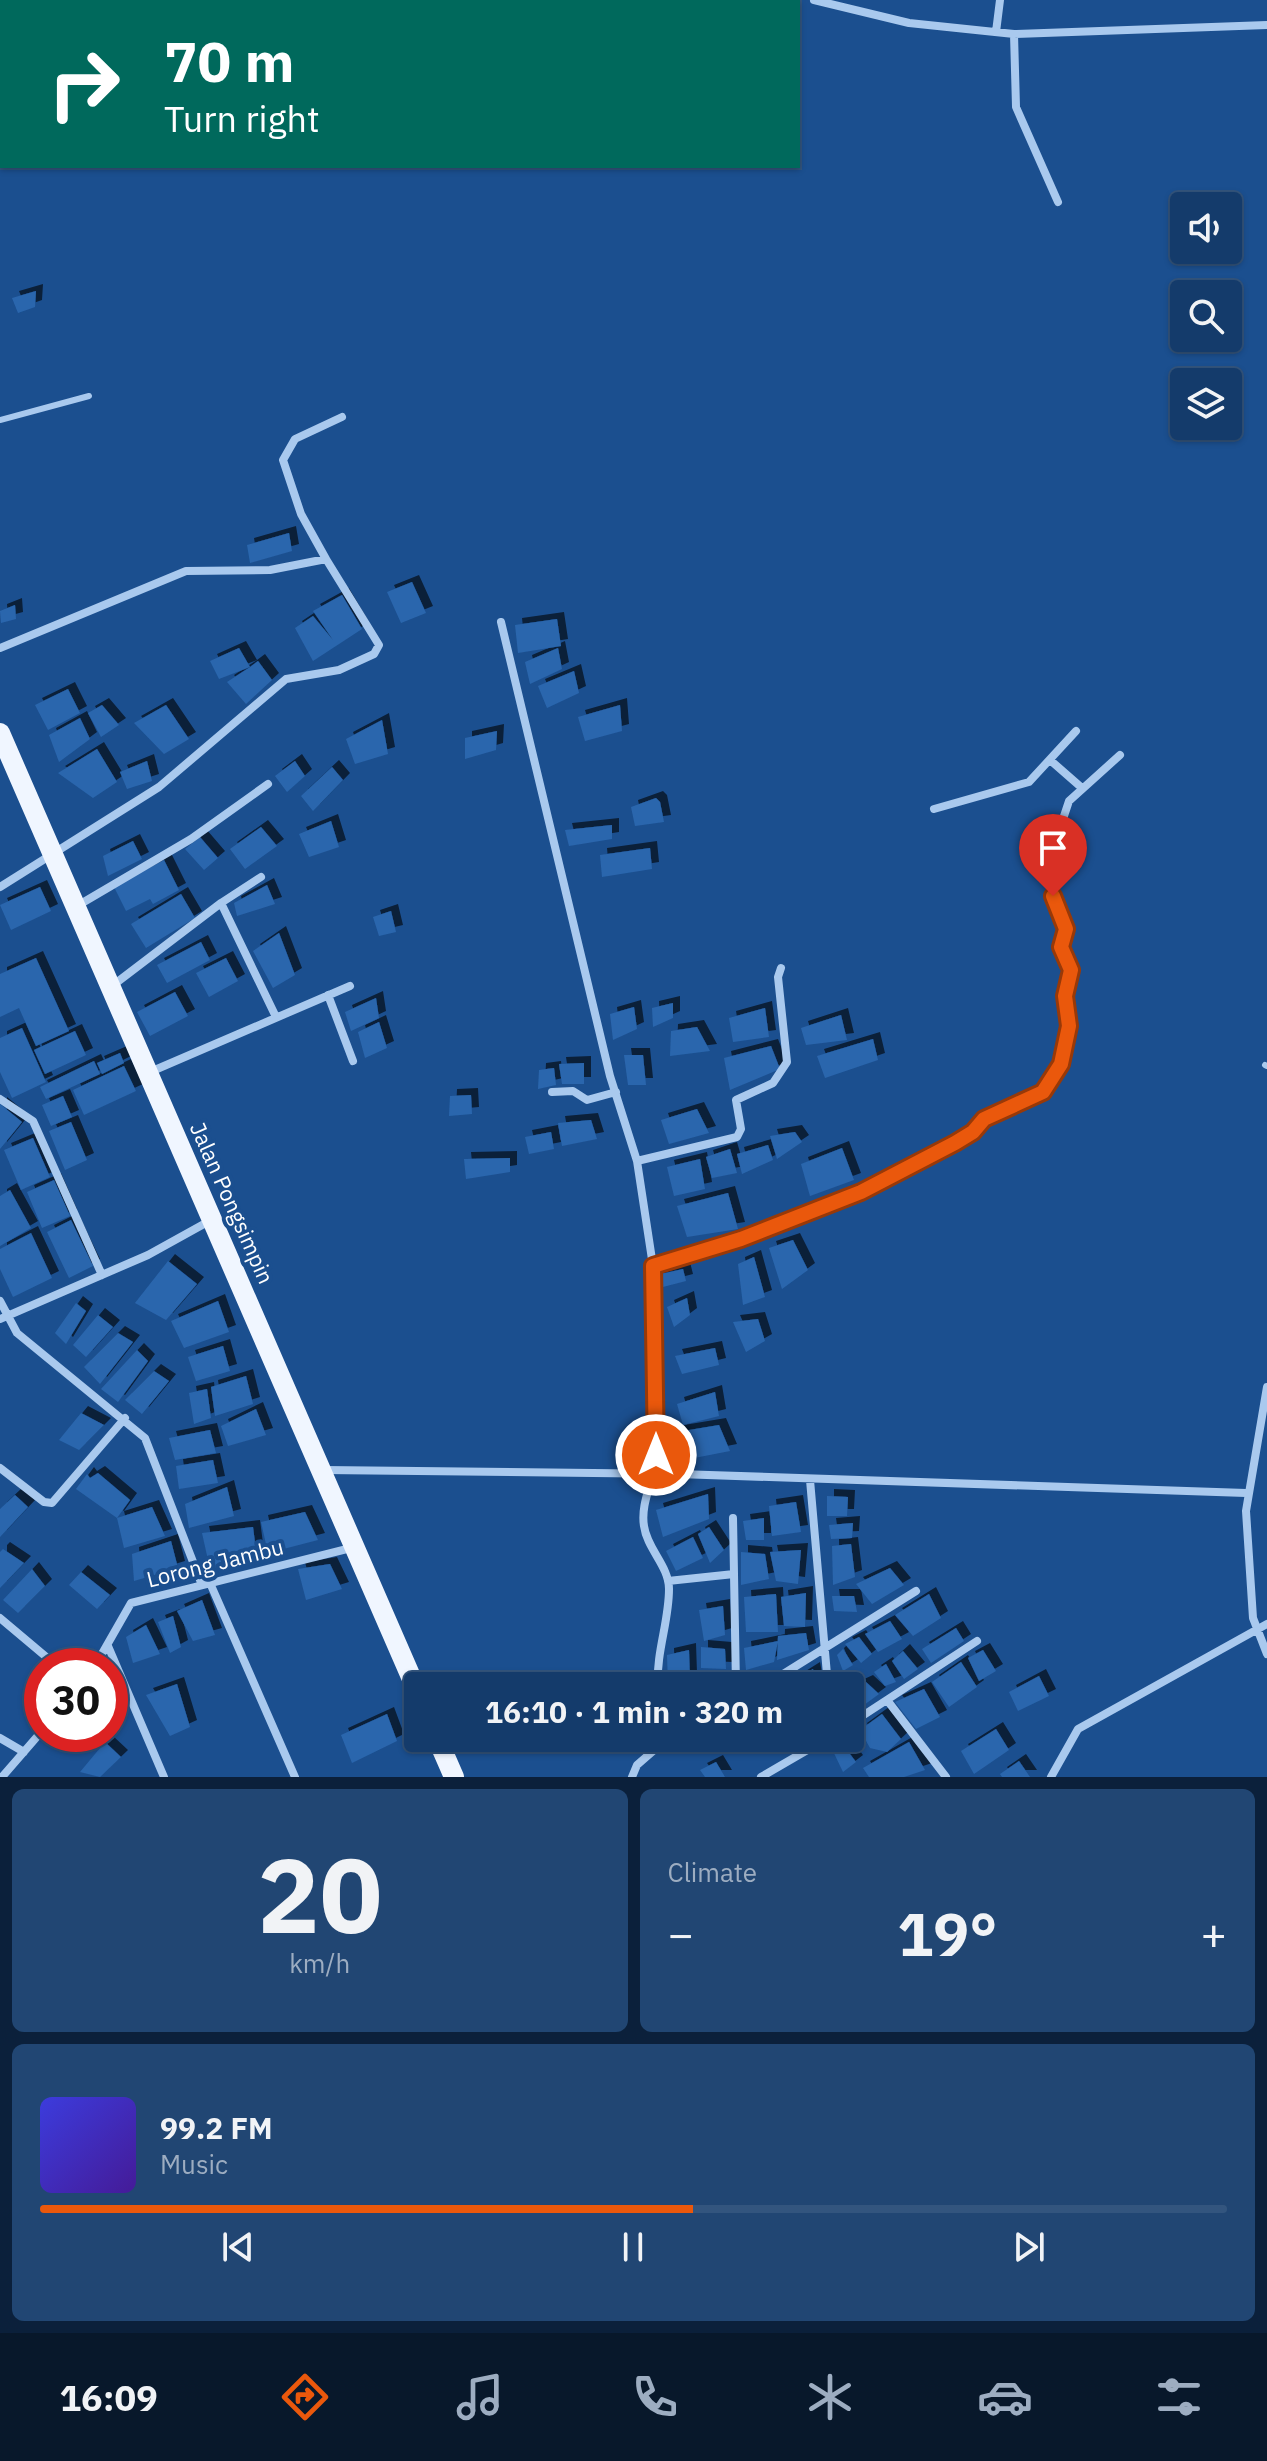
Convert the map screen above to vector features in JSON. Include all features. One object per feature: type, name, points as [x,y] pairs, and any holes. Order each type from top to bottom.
[{"type":"main road","name":"Jalan Pongsimpin","points":[[0,733],[324,1470],[409,1672]]},
{"type":"main road","points":[[443,1752],[454,1777]]},
{"type":"street","points":[[814,0],[846,4],[909,23],[1014,34],[1267,25]]},
{"type":"street","points":[[996,32],[1000,0]]},
{"type":"street","points":[[1014,34],[1016,107],[1058,202]]},
{"type":"street","points":[[0,887],[159,787],[286,679],[339,670],[374,654],[379,645],[376,636],[301,514],[283,460],[295,439],[342,417]]},
{"type":"street","points":[[0,648],[186,571],[270,570],[326,559]]},
{"type":"street","points":[[501,622],[616,1092],[637,1161],[653,1266],[654,1474],[643,1512],[643,1525],[668,1581],[667,1616],[658,1654],[658,1672]]},
{"type":"street","points":[[934,809],[978,800],[1029,782],[1076,731]]},
{"type":"street","points":[[653,1266],[741,1239],[861,1192],[955,1143],[973,1132],[984,1119],[1046,1088],[1061,1064],[1069,1026],[1065,996],[1071,970],[1061,947],[1066,929],[1053,896],[1055,843],[1065,807],[1120,755]]},
{"type":"street","points":[[1050,760],[1082,788]]},
{"type":"street","points":[[76,906],[191,839],[268,784]]},
{"type":"street","points":[[111,987],[221,903],[261,877]]},
{"type":"street","points":[[221,903],[276,1017]]},
{"type":"street","points":[[637,1161],[737,1137],[741,1129],[736,1100],[773,1083],[787,1062],[778,977],[781,968]]},
{"type":"street","points":[[149,1073],[350,986]]},
{"type":"street","points":[[328,995],[353,1061]]},
{"type":"street","points":[[552,1092],[573,1091],[587,1100],[616,1092]]},
{"type":"street","points":[[0,1099],[33,1121],[102,1275]]},
{"type":"street","points":[[4,1318],[102,1275],[213,1219]]},
{"type":"street","points":[[0,1301],[4,1318],[22,1337],[125,1418],[145,1438],[206,1584],[295,1777]]},
{"type":"street","points":[[1267,1387],[1246,1493],[1256,1630],[1267,1654]]},
{"type":"street","points":[[0,1468],[44,1502],[52,1503],[125,1418]]},
{"type":"street","points":[[324,1470],[654,1474],[1246,1493]]},
{"type":"street","points":[[810,1480],[826,1672]]},
{"type":"street","points":[[733,1518],[736,1672]]},
{"type":"street","name":"Lorong Jambu","points":[[108,1646],[129,1605],[355,1547]]},
{"type":"street","points":[[668,1581],[734,1574]]},
{"type":"street","points":[[787,1672],[916,1591]]},
{"type":"street","points":[[0,1618],[36,1648]]},
{"type":"street","points":[[1051,1777],[1078,1729],[1267,1624]]},
{"type":"street","points":[[864,1715],[977,1641]]},
{"type":"street","points":[[108,1646],[164,1777]]},
{"type":"street","points":[[887,1700],[946,1777]]},
{"type":"street","points":[[0,1738],[24,1752],[2,1777]]},
{"type":"street","points":[[632,1777],[637,1765],[651,1752]]},
{"type":"street","points":[[761,1777],[804,1752]]},
{"type":"lane","points":[[0,420],[89,396]]},
{"type":"building","points":[[36,291],[35,307],[18,313],[12,298]]},
{"type":"building","points":[[289,533],[292,551],[250,563],[247,545]]},
{"type":"building","points":[[412,582],[426,613],[401,623],[387,592]]},
{"type":"building","points":[[342,595],[362,629],[313,661],[295,628],[313,616],[333,640],[313,611]]},
{"type":"building","points":[[15,605],[16,619],[1,623],[0,611]]},
{"type":"building","points":[[557,619],[561,646],[518,653],[515,625]]},
{"type":"building","points":[[239,648],[250,667],[219,679],[210,661]]},
{"type":"building","points":[[558,648],[562,669],[530,684],[525,662]]},
{"type":"building","points":[[258,661],[272,680],[246,704],[227,682]]},
{"type":"building","points":[[574,671],[579,693],[547,708],[538,686]]},
{"type":"building","points":[[68,689],[80,713],[48,730],[35,705]]},
{"type":"building","points":[[102,705],[119,725],[101,737],[88,713]]},
{"type":"building","points":[[166,705],[189,739],[164,754],[134,723]]},
{"type":"building","points":[[620,705],[622,731],[585,741],[578,717]]},
{"type":"building","points":[[80,718],[90,739],[59,762],[49,735]]},
{"type":"building","points":[[382,720],[388,754],[355,764],[346,739]]},
{"type":"building","points":[[497,731],[496,750],[465,759],[465,738]]},
{"type":"building","points":[[97,749],[117,782],[93,798],[58,773]]},
{"type":"building","points":[[147,761],[152,781],[127,789],[120,772]]},
{"type":"building","points":[[295,761],[305,776],[287,792],[275,776]]},
{"type":"building","points":[[332,767],[343,780],[313,811],[301,796]]},
{"type":"building","points":[[656,798],[660,802],[664,822],[635,826],[631,807]]},
{"type":"building","points":[[331,821],[339,847],[309,857],[299,834]]},
{"type":"building","points":[[612,825],[612,839],[569,846],[565,830]]},
{"type":"building","points":[[261,827],[277,846],[245,869],[230,849]]},
{"type":"building","points":[[200,837],[218,858],[204,870],[185,849]]},
{"type":"building","points":[[133,841],[142,859],[108,876],[103,856]]},
{"type":"building","points":[[650,848],[652,869],[602,877],[600,855]]},
{"type":"building","points":[[164,860],[179,890],[153,904],[150,899],[126,911],[114,887]]},
{"type":"building","points":[[267,885],[275,904],[237,916],[234,903]]},
{"type":"building","points":[[40,887],[51,911],[11,930],[0,905]]},
{"type":"building","points":[[181,894],[195,918],[146,948],[131,924]]},
{"type":"building","points":[[391,911],[396,932],[379,936],[373,917]]},
{"type":"building","points":[[279,933],[295,975],[273,988],[253,951]]},
{"type":"building","points":[[201,942],[210,960],[167,983],[157,965]]},
{"type":"building","points":[[36,958],[69,1031],[36,1046],[19,1008],[0,1017],[0,974]]},
{"type":"building","points":[[226,958],[238,981],[209,997],[196,973]]},
{"type":"building","points":[[175,992],[188,1016],[150,1036],[137,1012]]},
{"type":"building","points":[[376,998],[379,1018],[351,1031],[345,1012]]},
{"type":"building","points":[[673,1003],[673,1018],[653,1027],[652,1008]]},
{"type":"building","points":[[634,1007],[637,1029],[613,1040],[610,1014]]},
{"type":"building","points":[[765,1008],[769,1037],[733,1042],[729,1018]]},
{"type":"building","points":[[841,1015],[847,1040],[806,1045],[801,1028]]},
{"type":"building","points":[[379,1022],[387,1048],[365,1058],[358,1032]]},
{"type":"building","points":[[697,1027],[710,1051],[670,1056],[671,1031]]},
{"type":"building","points":[[22,1028],[46,1082],[12,1098],[0,1072],[0,1038]]},
{"type":"building","points":[[75,1031],[86,1055],[45,1074],[34,1050]]},
{"type":"building","points":[[873,1039],[878,1060],[825,1078],[817,1056]]},
{"type":"building","points":[[771,1046],[780,1069],[730,1090],[724,1058]]},
{"type":"building","points":[[120,1053],[124,1063],[102,1074],[97,1063]]},
{"type":"building","points":[[624,1055],[643,1055],[646,1085],[628,1085]]},
{"type":"building","points":[[94,1061],[100,1074],[46,1099],[40,1087]]},
{"type":"building","points":[[584,1063],[584,1084],[562,1084],[559,1064]]},
{"type":"building","points":[[124,1066],[136,1091],[84,1115],[73,1090]]},
{"type":"building","points":[[554,1068],[556,1085],[538,1089],[539,1070]]},
{"type":"building","points":[[471,1095],[472,1114],[449,1116],[450,1096]]},
{"type":"building","points":[[63,1096],[72,1117],[51,1126],[42,1105]]},
{"type":"building","points":[[0,1104],[22,1122],[0,1149]]},
{"type":"building","points":[[697,1109],[709,1133],[669,1144],[661,1120]]},
{"type":"building","points":[[591,1120],[597,1139],[562,1146],[558,1123]]},
{"type":"building","points":[[71,1122],[87,1160],[65,1170],[49,1131]]},
{"type":"building","points":[[551,1132],[554,1149],[529,1154],[525,1137]]},
{"type":"building","points":[[795,1132],[802,1142],[777,1159],[770,1136]]},
{"type":"building","points":[[33,1138],[50,1177],[21,1190],[4,1150]]},
{"type":"building","points":[[768,1145],[773,1160],[742,1174],[737,1154]]},
{"type":"building","points":[[842,1148],[854,1180],[810,1196],[801,1164]]},
{"type":"building","points":[[730,1149],[737,1173],[712,1178],[706,1157]]},
{"type":"building","points":[[510,1158],[510,1172],[466,1179],[464,1159]]},
{"type":"building","points":[[700,1159],[705,1189],[674,1196],[667,1167]]},
{"type":"building","points":[[54,1180],[70,1216],[42,1228],[27,1192]]},
{"type":"building","points":[[10,1190],[31,1228],[0,1246],[0,1196]]},
{"type":"building","points":[[728,1193],[738,1229],[687,1237],[677,1206]]},
{"type":"building","points":[[71,1220],[93,1266],[69,1278],[47,1232]]},
{"type":"building","points":[[31,1233],[52,1278],[13,1297],[0,1269],[0,1249]]},
{"type":"building","points":[[793,1240],[808,1270],[782,1289],[769,1248]]},
{"type":"building","points":[[754,1257],[765,1297],[743,1305],[738,1264]]},
{"type":"building","points":[[168,1261],[197,1284],[166,1320],[135,1303]]},
{"type":"building","points":[[683,1269],[686,1281],[659,1288],[656,1275]]},
{"type":"building","points":[[687,1298],[690,1315],[674,1327],[667,1307]]},
{"type":"building","points":[[218,1301],[229,1332],[184,1348],[171,1321]]},
{"type":"building","points":[[76,1303],[86,1311],[66,1344],[55,1333]]},
{"type":"building","points":[[98,1315],[113,1327],[86,1357],[73,1345]]},
{"type":"building","points":[[758,1319],[765,1341],[746,1352],[733,1322]]},
{"type":"building","points":[[118,1333],[133,1342],[100,1384],[84,1367]]},
{"type":"building","points":[[223,1346],[230,1371],[196,1381],[188,1357]]},
{"type":"building","points":[[715,1348],[719,1365],[682,1374],[675,1356]]},
{"type":"building","points":[[137,1350],[148,1361],[118,1402],[101,1389]]},
{"type":"building","points":[[154,1371],[169,1381],[142,1414],[125,1400]]},
{"type":"building","points":[[246,1376],[253,1404],[215,1416],[211,1387]]},
{"type":"building","points":[[207,1389],[211,1418],[194,1424],[189,1393]]},
{"type":"building","points":[[715,1392],[719,1416],[683,1425],[677,1404]]},
{"type":"building","points":[[256,1409],[266,1435],[228,1446],[221,1426]]},
{"type":"building","points":[[81,1413],[104,1425],[79,1450],[59,1440]]},
{"type":"building","points":[[719,1425],[730,1451],[684,1460],[677,1432]]},
{"type":"building","points":[[210,1430],[216,1453],[175,1460],[169,1438]]},
{"type":"building","points":[[213,1460],[218,1483],[179,1489],[176,1466]]},
{"type":"building","points":[[98,1473],[130,1500],[117,1518],[76,1489],[87,1474],[90,1478]]},
{"type":"building","points":[[227,1487],[234,1516],[189,1528],[185,1504]]},
{"type":"building","points":[[708,1494],[709,1519],[663,1537],[656,1510]]},
{"type":"building","points":[[15,1495],[28,1507],[0,1537],[0,1509]]},
{"type":"building","points":[[827,1496],[848,1497],[847,1516],[827,1516]]},
{"type":"building","points":[[796,1502],[801,1532],[772,1536],[769,1506]]},
{"type":"building","points":[[152,1507],[165,1536],[124,1548],[117,1518]]},
{"type":"building","points":[[305,1512],[318,1540],[268,1553],[261,1522]]},
{"type":"building","points":[[764,1518],[764,1540],[746,1540],[743,1521]]},
{"type":"building","points":[[853,1523],[852,1538],[831,1539],[829,1525]]},
{"type":"building","points":[[253,1527],[257,1558],[210,1569],[202,1533]]},
{"type":"building","points":[[709,1527],[724,1550],[710,1563],[698,1534]]},
{"type":"building","points":[[693,1537],[703,1558],[676,1571],[666,1551]]},
{"type":"building","points":[[171,1541],[178,1568],[134,1581],[132,1554]]},
{"type":"building","points":[[851,1544],[855,1577],[833,1585],[832,1546]]},
{"type":"building","points":[[3,1549],[24,1563],[0,1588],[0,1552]]},
{"type":"building","points":[[801,1550],[798,1584],[776,1581],[770,1552]]},
{"type":"building","points":[[741,1552],[765,1554],[769,1579],[741,1585]]},
{"type":"building","points":[[330,1564],[342,1589],[306,1600],[298,1569]]},
{"type":"building","points":[[890,1568],[904,1585],[872,1604],[856,1584]]},
{"type":"building","points":[[32,1569],[45,1586],[18,1613],[3,1600]]},
{"type":"building","points":[[81,1572],[110,1595],[97,1609],[69,1585]]},
{"type":"building","points":[[806,1593],[805,1627],[784,1626],[781,1597]]},
{"type":"building","points":[[776,1594],[778,1632],[746,1632],[744,1597]]},
{"type":"building","points":[[929,1594],[941,1618],[913,1636],[895,1615]]},
{"type":"building","points":[[832,1596],[854,1596],[857,1612],[834,1611]]},
{"type":"building","points":[[202,1600],[215,1635],[193,1641],[177,1611]]},
{"type":"building","points":[[723,1606],[725,1635],[704,1641],[699,1610]]},
{"type":"building","points":[[173,1616],[181,1647],[170,1653],[158,1622]]},
{"type":"building","points":[[890,1621],[902,1639],[878,1652],[865,1634]]},
{"type":"building","points":[[146,1625],[160,1654],[133,1663],[126,1637]]},
{"type":"building","points":[[956,1628],[964,1641],[931,1663],[922,1649]]},
{"type":"building","points":[[806,1633],[809,1650],[777,1660],[778,1636]]},
{"type":"building","points":[[859,1637],[872,1654],[861,1663],[845,1644]]},
{"type":"building","points":[[778,1641],[774,1662],[746,1670],[744,1648]]},
{"type":"building","points":[[701,1647],[725,1649],[726,1669],[701,1668]]},
{"type":"building","points":[[843,1649],[853,1665],[843,1671],[837,1655]]},
{"type":"building","points":[[689,1650],[690,1672],[668,1672],[667,1655]]},
{"type":"building","points":[[983,1650],[996,1671],[979,1681],[968,1658]]},
{"type":"building","points":[[903,1651],[918,1669],[904,1679],[892,1661]]},
{"type":"building","points":[[961,1662],[977,1687],[949,1707],[932,1682]]},
{"type":"building","points":[[886,1664],[896,1682],[885,1686],[874,1672]]},
{"type":"building","points":[[1039,1676],[1049,1696],[1018,1711],[1009,1692]]},
{"type":"building","points":[[864,1683],[879,1694],[864,1705]]},
{"type":"building","points":[[177,1684],[190,1727],[170,1736],[146,1695]]},
{"type":"building","points":[[924,1689],[940,1717],[916,1729],[895,1702]]},
{"type":"building","points":[[387,1714],[397,1741],[352,1763],[341,1735]]},
{"type":"building","points":[[882,1714],[901,1739],[887,1752],[870,1748],[864,1737],[864,1727]]},
{"type":"building","points":[[996,1729],[1009,1750],[974,1774],[961,1751]]},
{"type":"building","points":[[909,1742],[925,1770],[904,1777],[869,1777],[863,1768]]},
{"type":"building","points":[[97,1752],[116,1752],[121,1757],[100,1777],[80,1772]]},
{"type":"building","points":[[833,1752],[848,1752],[856,1762],[843,1772]]},
{"type":"building","points":[[1019,1761],[1030,1777],[1002,1777],[1000,1774]]},
{"type":"building","points":[[716,1762],[725,1777],[705,1777],[700,1770]]},
{"type":"route","points":[[656,1455],[653,1266],[741,1239],[861,1192],[955,1143],[973,1132],[984,1119],[1043,1092],[1057,1074],[1069,1034],[1065,996],[1071,970],[1061,947],[1066,929],[1053,896]]}]
